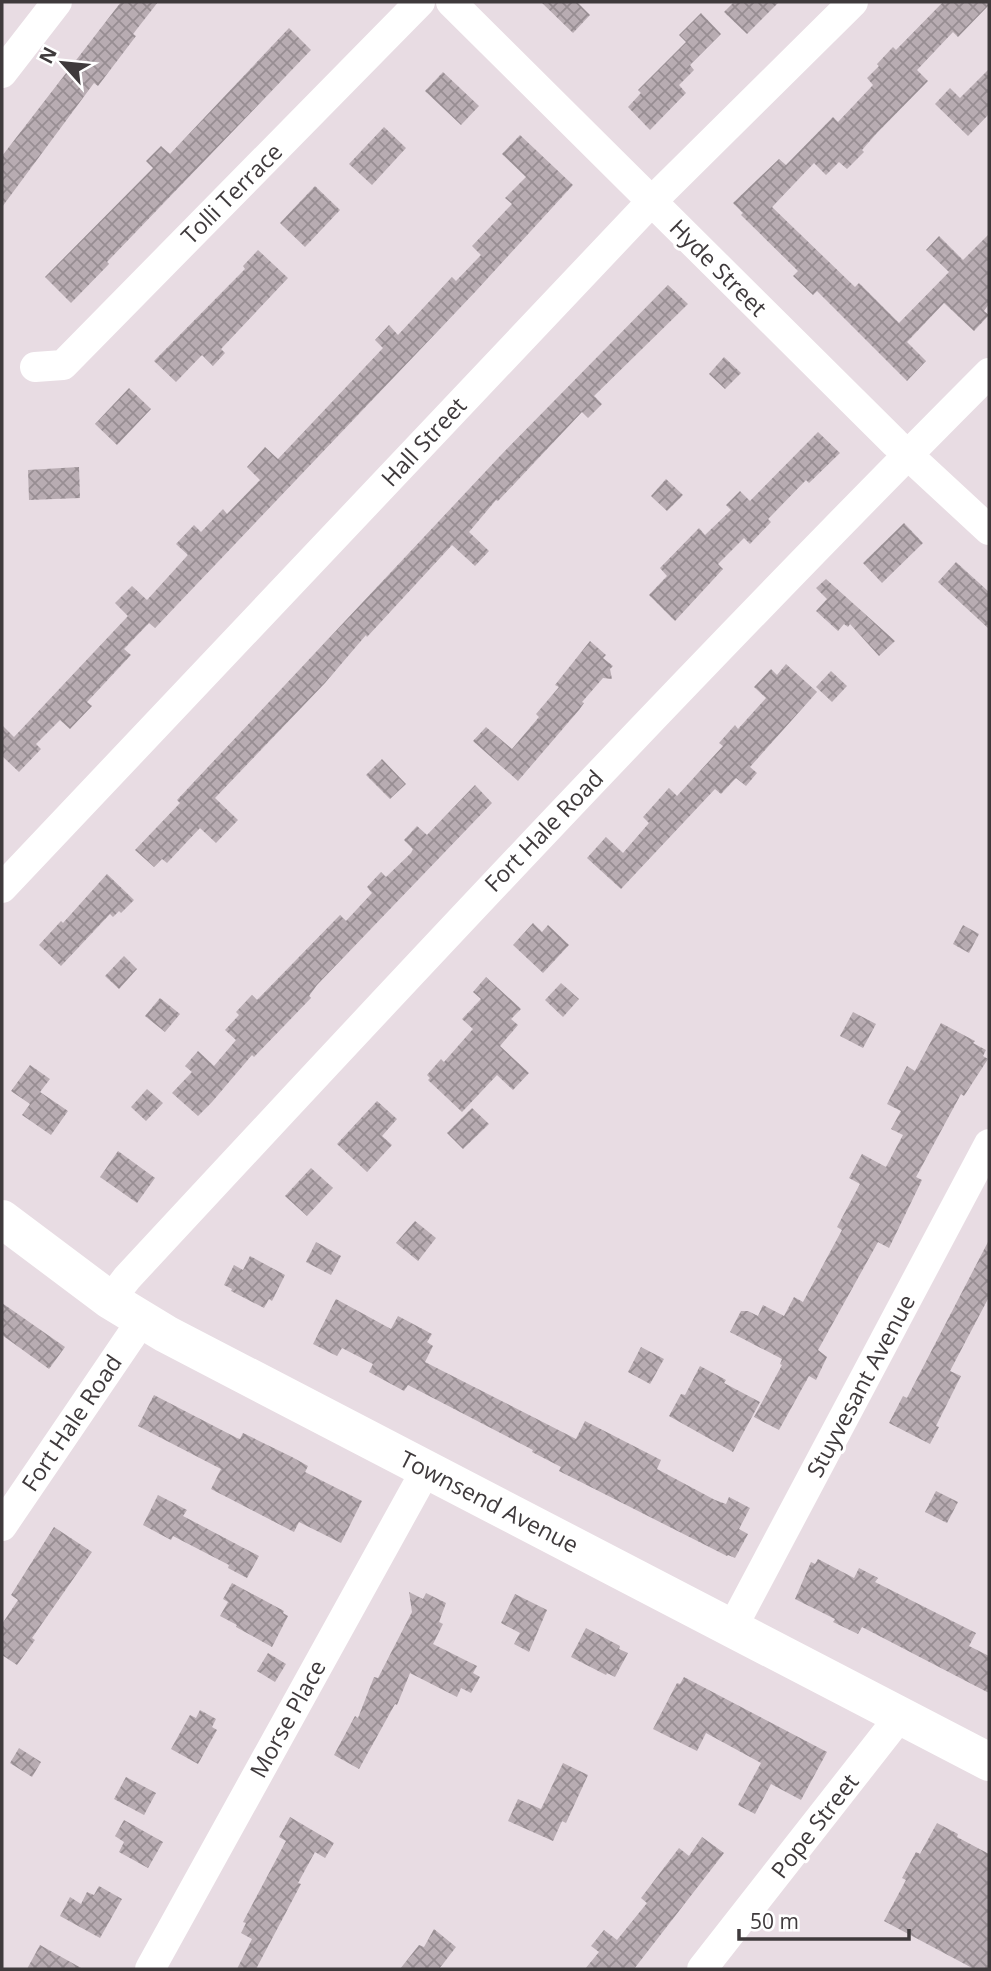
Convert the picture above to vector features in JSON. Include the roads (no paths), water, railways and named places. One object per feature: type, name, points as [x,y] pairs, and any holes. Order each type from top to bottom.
[{"type":"main road","name":"Townsend Avenue","points":[[2,1219],[110,1300],[142,1320],[989,1762]]},
{"type":"street","points":[[2,73],[57,2]]},
{"type":"street","name":"Tolli Terrace","points":[[35,366],[63,365],[420,2]]},
{"type":"street","name":"Hyde Street","points":[[452,2],[908,455],[989,530]]},
{"type":"street","name":"Hall Street","points":[[2,888],[651,202],[853,2]]},
{"type":"street","name":"Fort Hale Road","points":[[110,1300],[127,1278],[488,888],[989,373]]},
{"type":"street","name":"Stuyvesant Avenue","points":[[732,1628],[989,1144]]},
{"type":"street","name":"Fort Hale Road","points":[[2,1526],[142,1320]]},
{"type":"street","name":"Morse Place","points":[[150,1969],[426,1470]]},
{"type":"street","name":"Pope Street","points":[[702,1969],[901,1715]]}]
